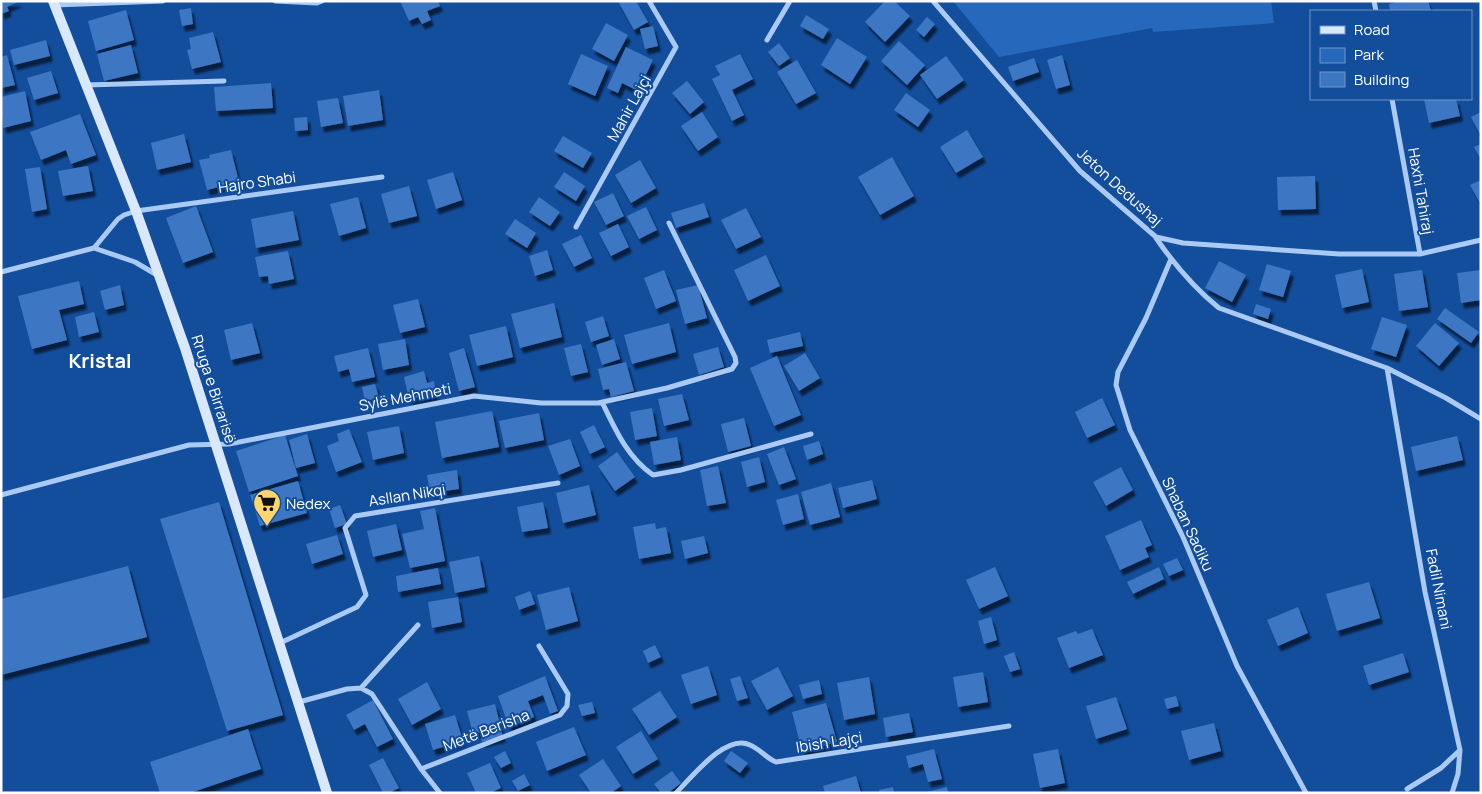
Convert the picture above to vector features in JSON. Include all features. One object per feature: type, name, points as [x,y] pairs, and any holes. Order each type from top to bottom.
[{"type":"street","points":[[54,3],[163,1]]},
{"type":"street","points":[[275,1],[317,3],[322,1]]},
{"type":"street","name":"Mahir Lajçi","points":[[576,227],[676,48],[649,1]]},
{"type":"street","points":[[767,40],[790,1]]},
{"type":"street","name":"Jeton Dedushaj","points":[[933,1],[1080,171],[1156,237],[1183,243],[1339,254],[1420,254]]},
{"type":"street","name":"Rruga e Birrarisë","points":[[54,3],[136,211],[159,277],[216,444],[327,793]]},
{"type":"street","points":[[86,85],[224,81]]},
{"type":"street","name":"Haxhi Tahiraj","points":[[1392,100],[1420,254],[1481,240]]},
{"type":"street","name":"Hajro Shabi","points":[[136,211],[382,177]]},
{"type":"street","points":[[94,248],[118,219],[136,211]]},
{"type":"street","name":"Sylë Mehmeti","points":[[1,495],[189,445],[229,444],[474,396],[541,403],[602,402],[666,388],[732,369],[736,363],[669,223]]},
{"type":"street","points":[[1156,237],[1171,259],[1200,294],[1219,308],[1387,368],[1446,398],[1481,419]]},
{"type":"street","points":[[1,272],[70,252],[94,248],[136,262],[159,277]]},
{"type":"street","name":"Shaban Sadiku","points":[[1171,259],[1146,318],[1118,372],[1116,385],[1130,430],[1183,537],[1237,666],[1306,793]]},
{"type":"street","name":"Fadil Nimani","points":[[1387,368],[1425,592],[1460,750],[1458,774],[1452,793]]},
{"type":"street","points":[[602,402],[621,439],[639,465],[652,475],[681,470],[812,434]]},
{"type":"street","name":"Asllan Nikqi","points":[[280,643],[357,607],[366,595],[345,528],[355,516],[558,483]]},
{"type":"street","points":[[361,688],[418,625]]},
{"type":"street","name":"Metë Berisha","points":[[422,768],[560,715],[567,706],[568,694],[539,646]]},
{"type":"street","points":[[299,702],[347,689],[361,688],[372,694],[440,793]]},
{"type":"street","name":"Ibish Lajçi","points":[[676,793],[726,745],[740,742],[750,744],[776,762],[1009,726]]},
{"type":"street","points":[[1407,789],[1441,768],[1460,750]]},
{"type":"green space","points":[[953,1],[1271,1],[1274,23],[1153,32],[1152,28],[999,57]]},
{"type":"building","points":[[1,1],[20,1],[7,7],[9,11],[1,14]]},
{"type":"building","points":[[400,1],[438,1],[440,6],[427,11],[431,20],[422,24],[418,17],[409,21]]},
{"type":"building","points":[[618,1],[636,1],[648,22],[634,30]]},
{"type":"building","points":[[885,1],[894,1],[910,16],[885,42],[865,22]]},
{"type":"building","points":[[1399,1],[1428,1],[1431,10],[1390,10],[1389,4]]},
{"type":"building","points":[[191,8],[193,24],[182,26],[179,10]]},
{"type":"building","points":[[126,10],[134,40],[96,51],[88,21]]},
{"type":"building","points":[[806,15],[829,29],[823,39],[800,26]]},
{"type":"building","points":[[927,17],[935,24],[924,37],[916,30]]},
{"type":"building","points":[[606,23],[628,35],[614,61],[592,49]]},
{"type":"building","points":[[653,26],[658,46],[645,49],[640,29]]},
{"type":"building","points":[[213,32],[221,62],[192,69],[187,50],[191,49],[189,38]]},
{"type":"building","points":[[837,38],[867,57],[850,84],[821,65]]},
{"type":"building","points":[[46,40],[50,56],[14,65],[10,50]]},
{"type":"building","points":[[899,41],[925,65],[907,85],[881,61]]},
{"type":"building","points":[[779,43],[790,58],[779,66],[768,52]]},
{"type":"building","points":[[131,45],[138,73],[104,81],[97,54]]},
{"type":"building","points":[[626,47],[653,60],[638,91],[622,83],[618,93],[607,88]]},
{"type":"building","points":[[581,54],[608,66],[595,96],[568,84]]},
{"type":"building","points":[[740,54],[753,79],[732,90],[744,115],[732,121],[712,79],[720,75],[715,66]]},
{"type":"building","points":[[7,55],[15,85],[1,88],[1,57]]},
{"type":"building","points":[[1062,55],[1070,85],[1056,89],[1047,60]]},
{"type":"building","points":[[946,56],[964,80],[937,99],[920,75]]},
{"type":"building","points":[[1034,58],[1039,72],[1013,81],[1008,67]]},
{"type":"building","points":[[797,60],[816,93],[796,104],[777,72]]},
{"type":"building","points":[[51,71],[58,93],[34,100],[27,78]]},
{"type":"building","points":[[687,81],[704,102],[690,114],[672,93]]},
{"type":"building","points":[[271,83],[273,108],[216,111],[214,87]]},
{"type":"building","points":[[379,90],[383,120],[348,126],[343,96]]},
{"type":"building","points":[[25,91],[31,121],[3,128],[1,97]]},
{"type":"building","points":[[906,93],[930,110],[918,127],[894,110]]},
{"type":"building","points":[[338,98],[343,123],[321,127],[317,101]]},
{"type":"building","points":[[1424,100],[1456,100],[1460,116],[1429,123]]},
{"type":"building","points":[[702,112],[718,137],[698,151],[681,126]]},
{"type":"building","points":[[1481,112],[1481,136],[1471,117]]},
{"type":"building","points":[[80,114],[96,155],[71,164],[66,150],[41,160],[30,132]]},
{"type":"building","points":[[307,117],[308,130],[295,131],[294,118]]},
{"type":"building","points":[[967,130],[983,157],[956,173],[940,147]]},
{"type":"building","points":[[184,134],[191,162],[157,170],[151,143]]},
{"type":"building","points":[[563,136],[592,153],[583,168],[554,151]]},
{"type":"building","points":[[1481,144],[1481,160],[1474,147]]},
{"type":"building","points":[[231,150],[239,182],[207,190],[199,160],[210,158],[209,155]]},
{"type":"building","points":[[892,157],[914,196],[880,215],[858,177]]},
{"type":"building","points":[[640,160],[656,188],[631,203],[615,175]]},
{"type":"building","points":[[88,166],[93,191],[63,196],[58,171]]},
{"type":"building","points":[[40,167],[47,209],[32,212],[25,169]]},
{"type":"building","points":[[453,172],[462,200],[436,209],[427,180]]},
{"type":"building","points":[[564,172],[585,186],[576,201],[554,187]]},
{"type":"building","points":[[1315,176],[1316,209],[1278,210],[1277,177]]},
{"type":"building","points":[[1481,180],[1481,205],[1470,185]]},
{"type":"building","points":[[409,186],[417,216],[389,223],[381,194]]},
{"type":"building","points":[[613,193],[624,216],[606,225],[594,202]]},
{"type":"building","points":[[358,197],[366,228],[339,236],[330,204]]},
{"type":"building","points":[[539,197],[560,212],[550,226],[529,212]]},
{"type":"building","points":[[704,203],[709,217],[676,228],[671,213]]},
{"type":"building","points":[[196,206],[213,252],[183,263],[166,218]]},
{"type":"building","points":[[646,207],[657,230],[639,239],[627,216]]},
{"type":"building","points":[[746,208],[761,237],[736,249],[721,220]]},
{"type":"building","points":[[293,211],[299,240],[256,248],[251,219]]},
{"type":"building","points":[[515,219],[536,233],[527,248],[505,234]]},
{"type":"building","points":[[618,224],[629,247],[611,256],[599,233]]},
{"type":"building","points":[[581,235],[592,258],[574,267],[562,244]]},
{"type":"building","points":[[547,250],[553,270],[535,276],[529,256]]},
{"type":"building","points":[[288,251],[294,279],[269,284],[268,276],[259,277],[255,257]]},
{"type":"building","points":[[766,255],[780,286],[748,301],[734,270]]},
{"type":"building","points":[[1219,261],[1246,275],[1232,302],[1205,288]]},
{"type":"building","points":[[1267,264],[1291,271],[1283,297],[1259,290]]},
{"type":"building","points":[[1362,269],[1369,302],[1342,308],[1335,275]]},
{"type":"building","points":[[664,270],[676,301],[656,309],[644,278]]},
{"type":"building","points":[[1422,270],[1428,307],[1399,311],[1394,274]]},
{"type":"building","points":[[1481,270],[1481,300],[1461,303],[1457,273]]},
{"type":"building","points":[[79,281],[84,304],[59,310],[67,340],[32,349],[18,296]]},
{"type":"building","points":[[120,285],[124,305],[105,310],[100,291]]},
{"type":"building","points":[[698,285],[707,318],[685,324],[676,290]]},
{"type":"building","points":[[418,299],[425,327],[400,333],[393,305]]},
{"type":"building","points":[[554,303],[562,337],[520,348],[511,314]]},
{"type":"building","points":[[1256,304],[1271,309],[1268,319],[1253,314]]},
{"type":"building","points":[[1445,308],[1479,332],[1471,343],[1437,319]]},
{"type":"building","points":[[94,312],[99,332],[79,337],[75,317]]},
{"type":"building","points":[[603,316],[609,336],[591,342],[585,322]]},
{"type":"building","points":[[1382,317],[1407,325],[1396,357],[1371,349]]},
{"type":"building","points":[[252,323],[260,353],[231,360],[224,330]]},
{"type":"building","points":[[669,323],[676,352],[632,364],[624,335]]},
{"type":"building","points":[[1435,323],[1459,343],[1439,366],[1416,346]]},
{"type":"building","points":[[506,326],[513,357],[477,366],[469,335]]},
{"type":"building","points":[[800,332],[803,346],[770,353],[767,340]]},
{"type":"building","points":[[405,339],[409,365],[383,370],[378,344]]},
{"type":"building","points":[[614,339],[620,359],[602,365],[596,345]]},
{"type":"building","points":[[581,344],[588,372],[571,376],[564,348]]},
{"type":"building","points":[[718,347],[724,367],[699,375],[693,354]]},
{"type":"building","points":[[368,348],[375,377],[352,382],[349,369],[338,372],[334,356]]},
{"type":"building","points":[[464,348],[475,387],[459,391],[449,353]]},
{"type":"building","points":[[805,353],[820,378],[799,391],[784,366]]},
{"type":"building","points":[[777,356],[801,415],[774,426],[750,368]]},
{"type":"building","points":[[626,362],[634,391],[611,397],[609,389],[603,390],[598,369]]},
{"type":"building","points":[[424,371],[427,383],[434,381],[436,395],[409,399],[404,377]]},
{"type":"building","points":[[375,384],[379,398],[365,401],[362,387]]},
{"type":"building","points":[[682,394],[689,420],[664,426],[658,399]]},
{"type":"building","points":[[1102,398],[1115,425],[1087,438],[1075,412]]},
{"type":"building","points":[[652,408],[657,436],[635,440],[630,412]]},
{"type":"building","points":[[492,411],[499,447],[442,458],[435,422]]},
{"type":"building","points":[[539,413],[544,440],[505,448],[499,421]]},
{"type":"building","points":[[744,418],[751,446],[728,452],[721,424]]},
{"type":"building","points":[[594,425],[605,447],[590,454],[580,432]]},
{"type":"building","points":[[399,426],[404,453],[373,460],[367,432]]},
{"type":"building","points":[[349,429],[362,462],[336,472],[327,446],[339,441],[337,434]]},
{"type":"building","points":[[307,434],[315,463],[296,468],[289,440]]},
{"type":"building","points":[[285,435],[298,476],[249,492],[236,451]]},
{"type":"building","points":[[1457,436],[1463,460],[1416,471],[1411,447]]},
{"type":"building","points":[[677,437],[681,460],[654,465],[650,442]]},
{"type":"building","points":[[570,439],[580,466],[559,475],[548,446]]},
{"type":"building","points":[[819,441],[823,454],[807,460],[803,446]]},
{"type":"building","points":[[784,447],[796,479],[779,485],[767,454]]},
{"type":"building","points":[[617,452],[635,477],[615,491],[598,466]]},
{"type":"building","points":[[759,457],[765,482],[747,487],[741,462]]},
{"type":"building","points":[[718,466],[726,503],[707,506],[700,470]]},
{"type":"building","points":[[1121,467],[1133,490],[1106,506],[1093,482]]},
{"type":"building","points":[[457,470],[459,489],[430,493],[427,475]]},
{"type":"building","points":[[872,480],[877,499],[843,508],[838,488]]},
{"type":"building","points":[[298,481],[307,513],[260,526],[250,495]]},
{"type":"building","points":[[831,483],[840,517],[810,525],[801,492]]},
{"type":"building","points":[[589,485],[596,515],[563,523],[556,493]]},
{"type":"building","points":[[798,494],[804,519],[783,525],[776,500]]},
{"type":"building","points":[[219,502],[283,715],[227,731],[160,519]]},
{"type":"building","points":[[543,502],[548,528],[522,532],[517,507]]},
{"type":"building","points":[[340,505],[347,524],[335,528],[329,509]]},
{"type":"building","points":[[435,508],[445,561],[410,568],[402,534],[424,529],[420,511]]},
{"type":"building","points":[[1141,520],[1152,545],[1145,548],[1149,557],[1120,570],[1105,536]]},
{"type":"building","points":[[655,523],[656,529],[666,527],[671,553],[639,559],[633,527]]},
{"type":"building","points":[[396,524],[402,550],[373,557],[367,531]]},
{"type":"building","points":[[337,535],[343,554],[312,564],[306,544]]},
{"type":"building","points":[[704,536],[708,553],[685,559],[681,541]]},
{"type":"building","points":[[479,556],[485,587],[455,593],[449,562]]},
{"type":"building","points":[[1177,558],[1183,570],[1169,576],[1163,564]]},
{"type":"building","points":[[128,566],[147,637],[1,675],[1,599]]},
{"type":"building","points":[[995,567],[1008,596],[979,609],[966,580]]},
{"type":"building","points":[[1159,567],[1164,579],[1133,594],[1127,582]]},
{"type":"building","points":[[438,568],[441,584],[398,592],[396,576]]},
{"type":"building","points":[[1369,582],[1380,618],[1337,631],[1326,594]]},
{"type":"building","points":[[569,587],[578,621],[546,630],[537,595]]},
{"type":"building","points":[[530,591],[535,604],[519,610],[515,597]]},
{"type":"building","points":[[458,597],[462,622],[432,628],[428,602]]},
{"type":"building","points":[[1298,607],[1308,633],[1278,646],[1267,620]]},
{"type":"building","points":[[991,617],[997,640],[984,644],[978,621]]},
{"type":"building","points":[[1092,629],[1103,655],[1069,668],[1057,638],[1076,631],[1078,634]]},
{"type":"building","points":[[655,645],[661,657],[648,663],[643,651]]},
{"type":"building","points":[[1014,652],[1020,669],[1010,672],[1004,656]]},
{"type":"building","points":[[1403,653],[1409,672],[1369,685],[1363,666]]},
{"type":"building","points":[[708,666],[717,695],[691,704],[681,675]]},
{"type":"building","points":[[778,667],[793,696],[767,710],[751,681]]},
{"type":"building","points":[[983,672],[988,702],[958,707],[953,677]]},
{"type":"building","points":[[545,676],[558,711],[550,714],[543,695],[528,701],[534,717],[509,727],[498,696]]},
{"type":"building","points":[[740,676],[748,698],[737,701],[730,679]]},
{"type":"building","points":[[869,677],[875,714],[844,720],[837,683]]},
{"type":"building","points":[[819,680],[822,694],[803,699],[799,685]]},
{"type":"building","points":[[427,682],[441,709],[412,725],[398,699]]},
{"type":"building","points":[[660,691],[677,717],[649,735],[632,709]]},
{"type":"building","points":[[1176,696],[1179,706],[1167,709],[1164,699]]},
{"type":"building","points":[[1116,697],[1127,729],[1096,739],[1086,706]]},
{"type":"building","points":[[373,700],[393,739],[377,747],[365,724],[354,730],[346,715]]},
{"type":"building","points":[[592,702],[595,713],[582,716],[578,705]]},
{"type":"building","points":[[826,703],[837,742],[802,751],[792,712]]},
{"type":"building","points":[[495,704],[503,737],[482,742],[480,732],[473,734],[467,711]]},
{"type":"building","points":[[909,713],[913,732],[886,737],[883,718]]},
{"type":"building","points":[[455,715],[463,741],[433,750],[425,724]]},
{"type":"building","points":[[1214,723],[1221,751],[1189,760],[1181,731]]},
{"type":"building","points":[[574,727],[586,755],[547,771],[536,742]]},
{"type":"building","points":[[248,729],[261,769],[190,793],[160,793],[150,762]]},
{"type":"building","points":[[641,731],[658,759],[633,774],[616,747]]},
{"type":"building","points":[[934,749],[942,779],[928,782],[923,764],[909,768],[906,756]]},
{"type":"building","points":[[1058,749],[1065,783],[1040,788],[1033,754]]},
{"type":"building","points":[[505,751],[511,763],[501,768],[494,757]]},
{"type":"building","points":[[731,751],[748,763],[740,773],[724,761]]},
{"type":"building","points":[[383,758],[399,788],[389,793],[383,793],[369,765]]},
{"type":"building","points":[[603,759],[621,786],[611,793],[591,793],[579,775]]},
{"type":"building","points":[[490,763],[501,788],[490,793],[476,793],[467,773]]},
{"type":"building","points":[[672,771],[681,783],[668,793],[661,793],[654,784]]},
{"type":"building","points":[[524,774],[530,785],[518,791],[512,781]]},
{"type":"building","points":[[856,776],[861,793],[825,793],[823,786]]},
{"type":"building","points":[[893,787],[894,793],[880,793],[879,790]]},
{"type":"building","points":[[947,787],[948,793],[927,793],[927,792]]},
{"type":"place","name":"Nedex","points":[[267,527]]},
{"type":"district","name":"Kristal","points":[[100,360]]}]
